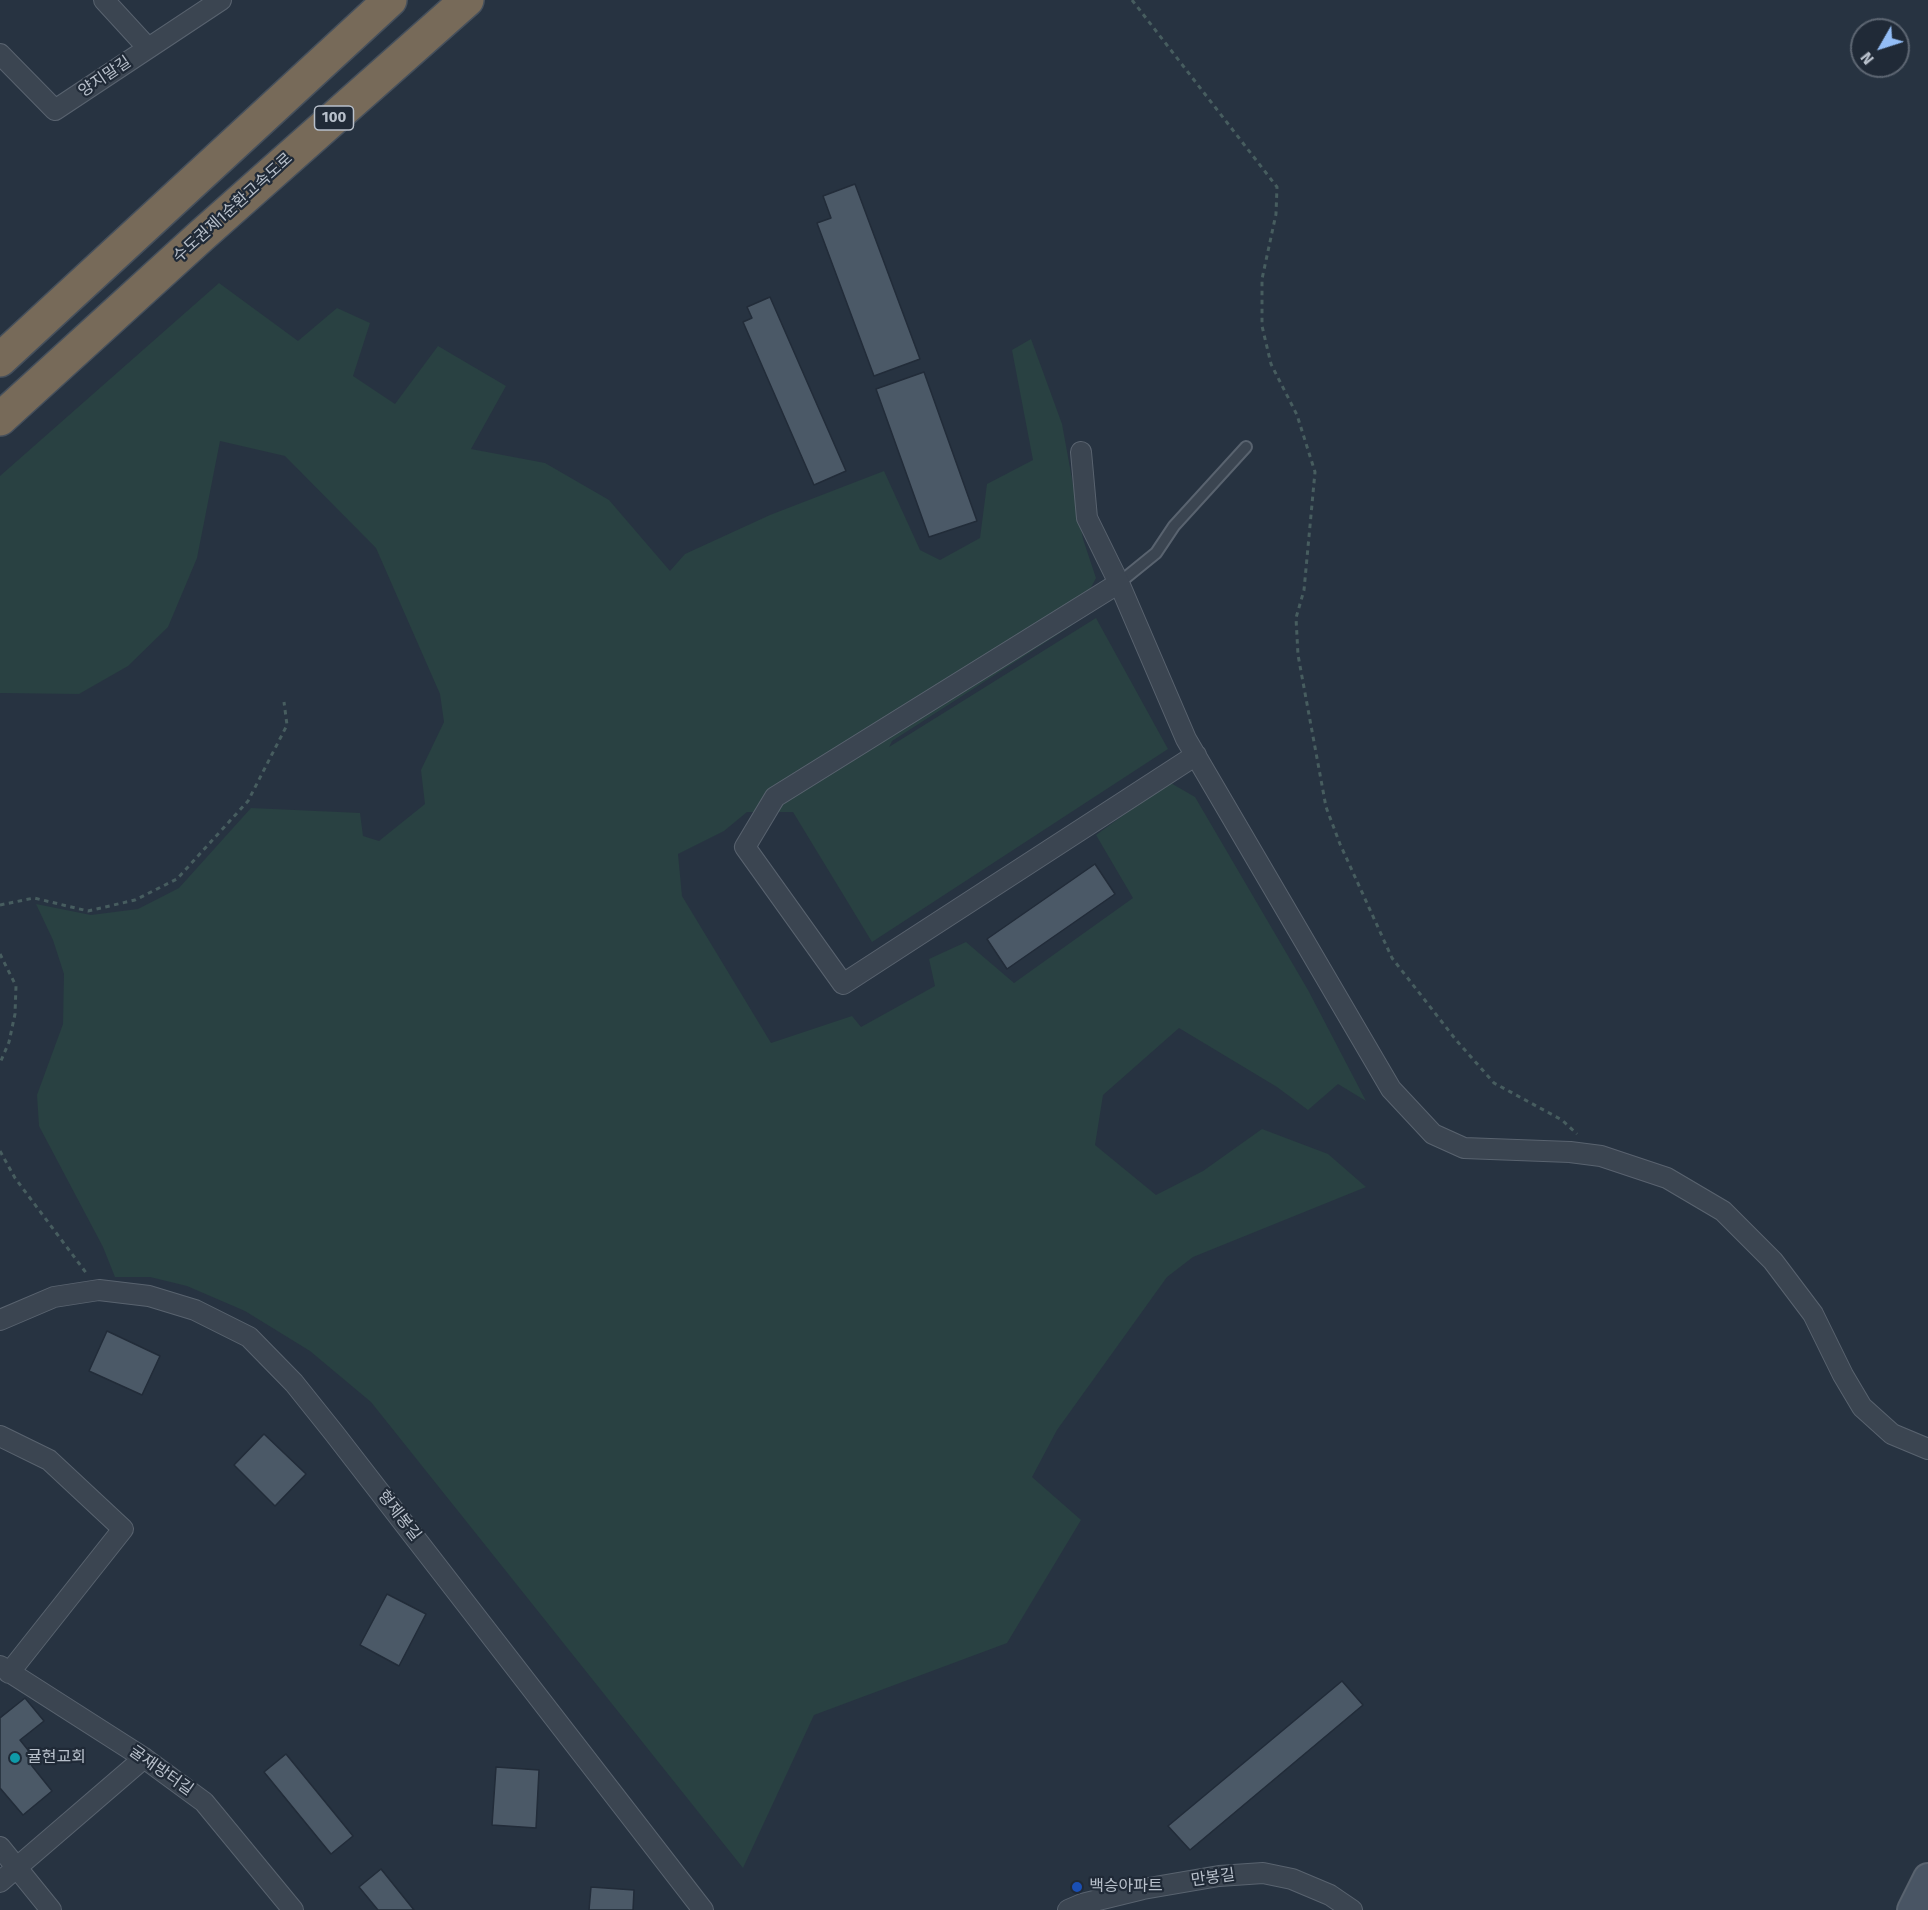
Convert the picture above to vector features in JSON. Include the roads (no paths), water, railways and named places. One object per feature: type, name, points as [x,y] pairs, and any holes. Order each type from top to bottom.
[{"type":"highway","points":[[0,360],[390,0]]},
{"type":"highway","name":"수도권제1순환고속도로","points":[[0,418],[467,0]]},
{"type":"main road","points":[[1912,1910],[1928,1878]]},
{"type":"street","points":[[104,0],[148,48]]},
{"type":"street","name":"양지말길","points":[[0,54],[55,110],[221,0]]},
{"type":"street","points":[[1081,452],[1087,518],[1119,583],[1186,739],[1391,1089],[1433,1134],[1464,1148],[1570,1152],[1601,1156],[1667,1178],[1724,1211],[1773,1261],[1813,1314],[1843,1375],[1862,1407],[1892,1434],[1928,1449]]},
{"type":"street","points":[[1119,583],[775,796],[745,847],[843,984],[1196,755]]},
{"type":"street","name":"형제봉길","points":[[0,1320],[54,1297],[99,1290],[149,1296],[195,1310],[249,1336],[294,1383],[334,1433],[703,1910]]},
{"type":"street","points":[[0,1436],[50,1460],[123,1529],[4,1669]]},
{"type":"street","name":"굴재방터길","points":[[4,1669],[144,1758],[204,1802],[292,1910]]},
{"type":"street","points":[[0,1882],[144,1758]]},
{"type":"street","points":[[0,1847],[51,1910]]},
{"type":"street","name":"만봉길","points":[[1068,1910],[1082,1904],[1143,1889],[1219,1876],[1263,1872],[1330,1894],[1352,1910]]},
{"type":"lane","points":[[1119,583],[1156,553],[1174,526],[1246,447]]},
{"type":"place","name":"귤현교회","points":[[15,1758]]},
{"type":"place","name":"백승아파트","points":[[1077,1887]]}]
